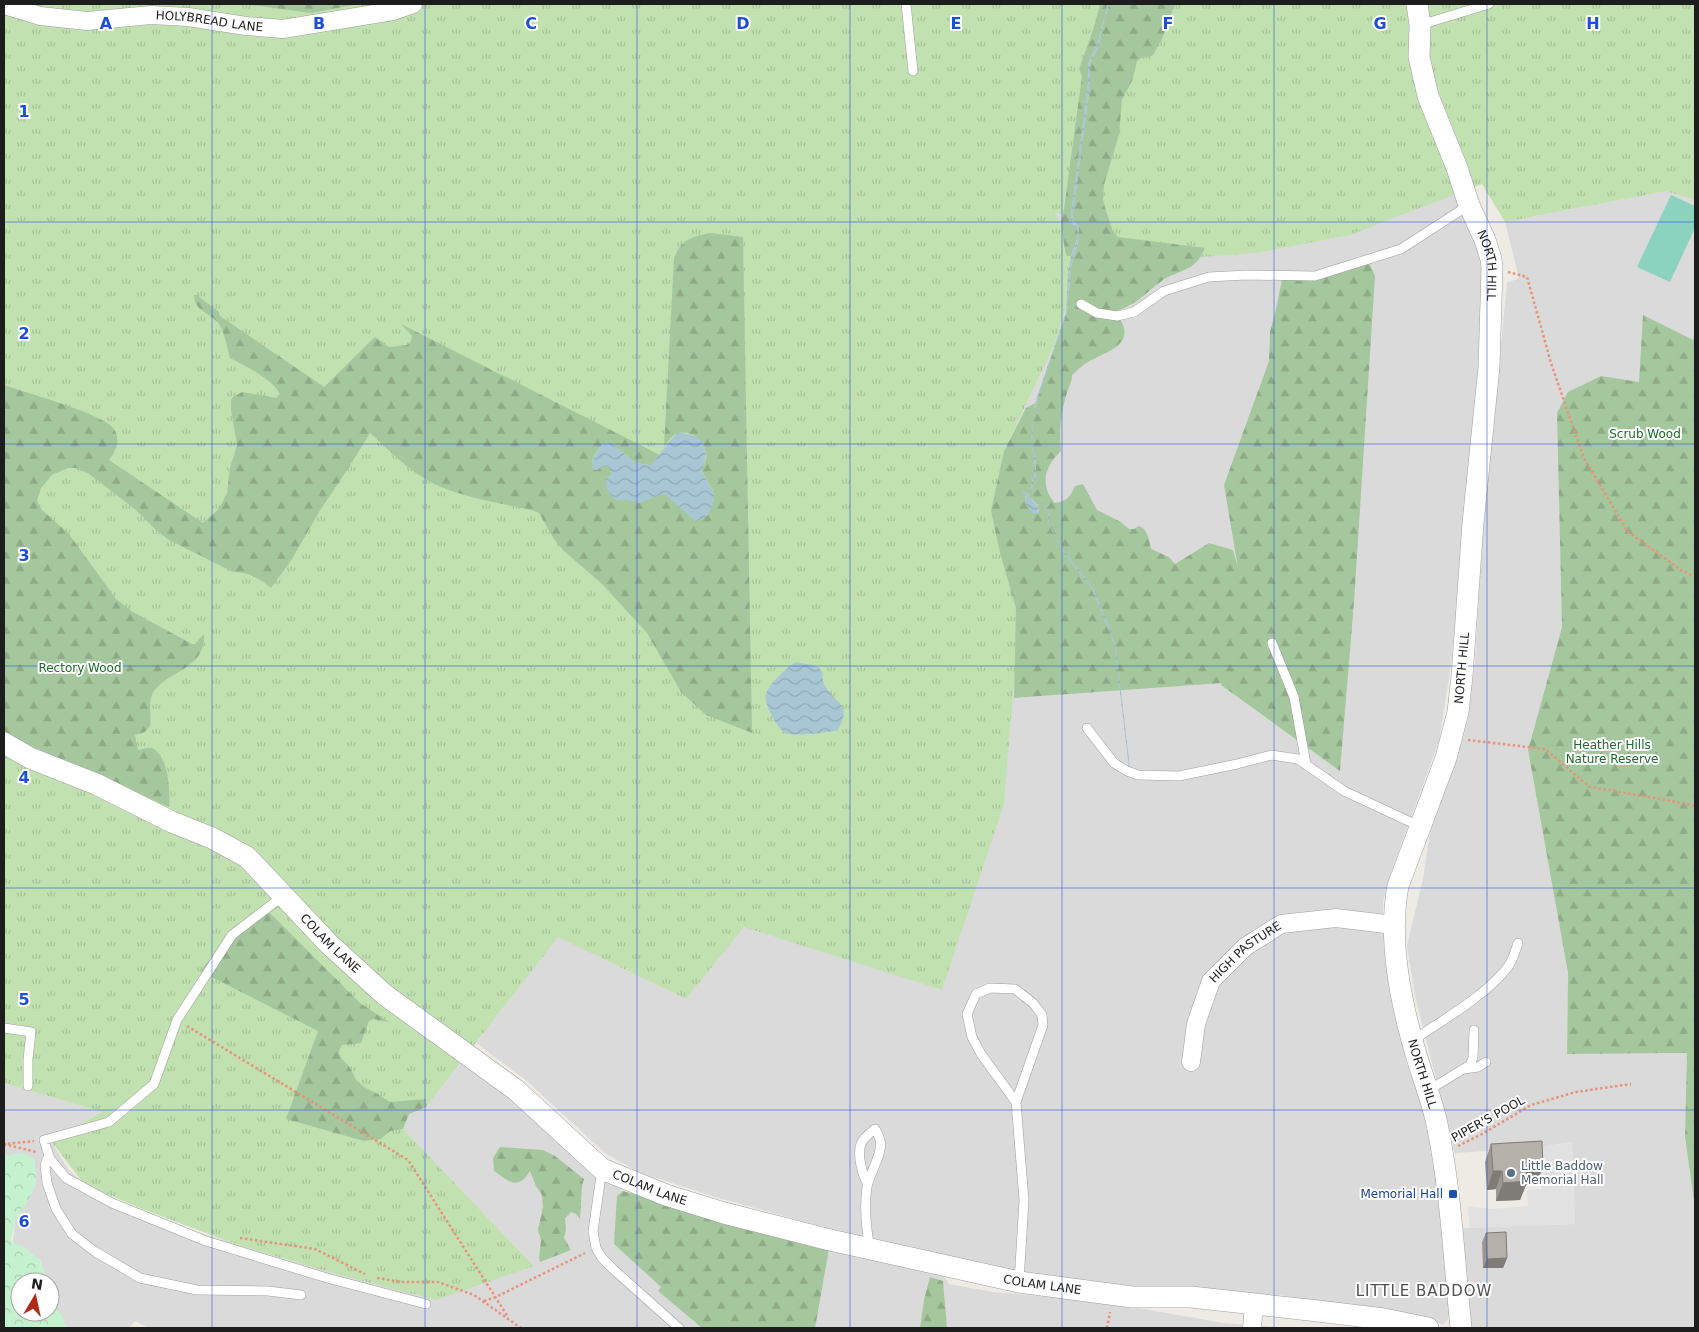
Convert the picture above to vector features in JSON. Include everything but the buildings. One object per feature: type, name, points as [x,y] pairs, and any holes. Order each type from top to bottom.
[{"type":"street","name":"HOLYBREAD LANE","points":[[4,5],[40,16],[87,21],[151,15],[188,17],[246,26],[283,29],[392,11],[413,4]]},
{"type":"street","name":"NORTH HILL","points":[[1417,4],[1420,25],[1419,57],[1428,96],[1469,205],[1485,240],[1492,268],[1489,367],[1473,523],[1458,712],[1452,738],[1398,886],[1394,925],[1400,985],[1411,1039],[1437,1121],[1442,1151],[1460,1328]]},
{"type":"street","name":"COLAM LANE","points":[[4,743],[30,758],[96,784],[172,822],[212,838],[247,857],[329,944],[385,995],[516,1090],[602,1169],[666,1195],[724,1213],[870,1249],[1019,1282],[1132,1297],[1191,1297],[1254,1304],[1384,1319],[1428,1328]]},
{"type":"street","name":"HIGH PASTURE","points":[[1191,1062],[1196,1024],[1211,981],[1244,947],[1281,924],[1336,918],[1394,925]]},
{"type":"street","points":[[1252,1328],[1254,1304]]},
{"type":"lane","points":[[906,4],[913,71]]},
{"type":"lane","points":[[1420,25],[1489,4]]},
{"type":"lane","points":[[1082,304],[1097,313],[1117,316],[1134,312],[1164,291],[1209,277],[1246,275],[1315,276],[1401,249],[1469,205]]},
{"type":"lane","points":[[1272,643],[1294,697],[1306,764]]},
{"type":"lane","points":[[1087,728],[1114,762],[1127,771],[1138,775],[1179,776],[1271,755],[1298,759],[1344,791],[1419,826]]},
{"type":"lane","points":[[283,896],[232,935],[177,1020],[154,1084],[109,1122],[44,1140],[49,1155],[66,1178],[112,1203],[206,1241],[327,1278],[426,1304]]},
{"type":"lane","points":[[1411,1039],[1421,1035],[1475,997],[1502,975],[1509,966],[1518,943]]},
{"type":"lane","points":[[1016,1102],[981,1054],[972,1037],[967,1014],[976,994],[990,988],[1015,989],[1033,1002],[1042,1016],[1043,1025],[1016,1102],[1024,1200],[1019,1282]]},
{"type":"lane","points":[[4,1028],[31,1032],[28,1086]]},
{"type":"lane","points":[[1427,1091],[1470,1064],[1473,1058],[1474,1030]]},
{"type":"lane","points":[[1462,1070],[1478,1067],[1486,1062]]},
{"type":"lane","points":[[868,1184],[862,1169],[860,1145],[865,1137],[875,1129],[881,1141],[879,1153],[868,1184],[866,1226],[870,1249]]},
{"type":"lane","points":[[49,1155],[45,1165],[47,1183],[56,1209],[72,1234],[94,1251],[140,1278],[197,1290],[268,1291],[301,1295]]},
{"type":"lane","points":[[602,1169],[593,1231],[596,1248],[602,1258],[614,1270],[679,1328]]},
{"type":"path","points":[[1492,268],[1526,277],[1551,364],[1583,456],[1627,531],[1681,570],[1695,577]]},
{"type":"path","points":[[1452,738],[1545,749],[1590,787],[1695,806]]},
{"type":"path","points":[[177,1020],[408,1160],[510,1320]]},
{"type":"path","name":"PIPER'S POOL","points":[[1442,1151],[1461,1145],[1531,1105],[1576,1092],[1631,1084]]},
{"type":"path","points":[[4,1144],[44,1140]]},
{"type":"path","points":[[4,1144],[49,1155]]},
{"type":"path","points":[[236,1237],[315,1250],[369,1276],[401,1282],[438,1282],[474,1296],[522,1328]]},
{"type":"path","points":[[484,1302],[596,1248]]},
{"type":"shaded area","points":[[1407,4],[1475,240],[1482,272],[1477,389],[1451,665],[1439,741],[1391,873],[1383,901],[1384,944],[1389,982],[1406,1062],[1428,1121],[1437,1173],[1451,1312],[1447,1321],[1443,1324],[1398,1318],[1280,1295],[1069,1283],[838,1231],[715,1197],[638,1172],[605,1153],[527,1081],[476,1043],[558,936],[686,999],[744,926],[942,990],[1004,451],[1054,346],[1066,309],[1073,253],[1061,223],[863,200]]},
{"type":"shaded area","points":[[1668,190],[1695,199],[1695,335],[1693,340],[1639,382],[1561,531],[1562,627],[1528,750],[1568,973],[1567,1054],[1688,1053],[1685,1137],[1695,1209],[1695,1328],[1470,1328],[1461,1228],[1575,1224],[1572,1142],[1536,1148],[1455,1153],[1415,996],[1407,945],[1423,879],[1431,826],[1459,750],[1468,718],[1475,662],[1482,542],[1507,283],[1519,278],[1505,222]]},
{"type":"shaded area","points":[[460,1063],[513,1096],[589,1165],[623,1191],[829,1249],[942,1271],[949,1284],[993,1292],[1099,1301],[1223,1323],[1290,1328],[149,1328],[135,1321],[129,1328],[67,1328],[60,1314],[60,1272],[44,1272],[40,1260],[13,1243],[15,1221],[31,1195],[36,1182],[34,1159],[8,1155],[4,1157],[4,1083],[102,1112],[51,1141],[68,1169],[84,1184],[144,1216],[340,1275],[534,1266],[403,1129],[409,1114],[426,1107]]},
{"type":"shaded area","points":[[1572,1142],[1575,1224],[1470,1228],[1468,1206],[1491,1209],[1528,1206],[1527,1190],[1541,1189],[1541,1174],[1537,1171],[1536,1148]]},
{"type":"green space","points":[[4,4],[1695,4],[1695,200],[1666,191],[1505,222],[1482,184],[1350,235],[1256,253],[1201,257],[1118,237],[1055,212],[1073,253],[1066,309],[1054,346],[1004,451],[1020,610],[1004,804],[942,990],[744,927],[686,999],[558,937],[426,1107],[409,1114],[403,1129],[534,1266],[436,1300],[340,1275],[238,1245],[142,1209],[84,1184],[51,1141],[102,1112],[4,1083]]},
{"type":"green space","points":[[244,4],[358,4],[311,13]]},
{"type":"green space","points":[[1100,4],[1108,4],[1097,44],[1088,64],[1088,84],[1070,222],[1077,227],[1077,239],[1071,256],[1067,256],[1061,222],[1082,76],[1079,69]]},
{"type":"green space","points":[[1109,4],[1175,4],[1162,39],[1153,55],[1137,61],[1132,81],[1122,100],[1119,134],[1104,185],[1103,201],[1113,232],[1118,237],[1205,248],[1192,266],[1163,280],[1136,301],[1118,311],[1117,315],[1123,325],[1123,340],[1111,350],[1086,363],[1072,375],[1062,412],[1060,428],[1061,451],[1048,469],[1046,476],[1047,489],[1055,503],[1065,500],[1070,496],[1075,486],[1083,484],[1097,510],[1121,522],[1129,529],[1142,527],[1148,535],[1151,549],[1169,557],[1175,564],[1209,543],[1233,550],[1238,568],[1224,485],[1269,361],[1270,332],[1282,279],[1368,260],[1375,276],[1354,602],[1340,771],[1221,685],[1222,683],[1014,698],[1016,608],[1000,553],[991,511],[1004,451],[1026,408],[1035,403],[1034,413],[1067,312],[1071,266],[1079,240],[1079,226],[1072,221],[1090,85],[1090,65],[1099,44]],"holes":[[[1029,491],[1028,498],[1031,498],[1038,506],[1039,512],[1026,503],[1024,492],[1027,493]]]},
{"type":"green space","points":[[1671,195],[1695,206],[1695,228],[1670,282],[1637,267]]},
{"type":"green space","name":"Rectory Wood","points":[[710,233],[743,237],[752,733],[706,715],[681,692],[647,633],[602,584],[564,551],[554,539],[539,513],[470,497],[434,484],[409,468],[370,433],[319,512],[292,559],[271,588],[254,577],[244,573],[233,572],[169,540],[136,510],[88,473],[76,468],[68,468],[52,475],[41,488],[37,501],[42,510],[69,534],[116,599],[133,612],[192,644],[195,644],[204,634],[203,646],[193,662],[168,678],[154,691],[150,704],[150,726],[145,732],[135,735],[138,750],[152,748],[163,760],[168,776],[169,807],[27,744],[4,731],[4,385],[80,410],[107,423],[114,429],[117,437],[116,449],[109,460],[203,523],[219,509],[227,493],[230,468],[237,445],[231,400],[242,392],[276,398],[280,394],[265,378],[230,358],[219,324],[197,305],[194,295],[197,295],[219,312],[220,316],[324,387],[375,337],[389,347],[407,345],[411,341],[412,336],[401,324],[660,455],[651,465],[636,463],[609,442],[603,445],[592,460],[594,470],[603,465],[608,465],[612,474],[606,480],[606,487],[666,495],[706,517],[714,498],[712,488],[701,470],[705,464],[706,457],[704,446],[691,434],[679,433],[670,438],[664,447],[674,258],[680,247],[688,240]]},
{"type":"green space","name":"Heather Hills Nature Reserve","points":[[1643,315],[1693,340],[1695,330],[1695,1209],[1685,1137],[1687,1053],[1567,1054],[1568,973],[1528,750],[1562,627],[1557,413],[1568,392],[1601,376],[1639,382]]},
{"type":"green space","points":[[267,910],[360,1003],[389,1022],[374,1019],[369,1021],[361,1043],[342,1045],[339,1051],[340,1057],[349,1066],[357,1081],[390,1102],[426,1099],[426,1107],[409,1114],[403,1129],[390,1131],[381,1139],[364,1141],[286,1119],[318,1031],[200,971],[232,938]]},
{"type":"green space","points":[[500,1147],[543,1150],[555,1156],[584,1179],[580,1219],[571,1212],[565,1218],[566,1230],[564,1238],[571,1250],[540,1262],[541,1240],[538,1230],[543,1207],[542,1195],[530,1171],[522,1180],[514,1183],[494,1171],[493,1158]]},
{"type":"green space","points":[[24,1153],[34,1159],[36,1182],[31,1195],[15,1221],[11,1240],[14,1244],[21,1245],[40,1260],[44,1272],[10,1272],[10,1322],[60,1322],[60,1313],[67,1328],[4,1328],[4,1157]]},
{"type":"green space","points":[[623,1191],[829,1249],[815,1328],[702,1328],[658,1291],[661,1287],[614,1244],[617,1196]]},
{"type":"green space","points":[[930,1277],[943,1281],[947,1328],[920,1328]]},
{"type":"water","points":[[1109,4],[1099,45],[1090,65],[1090,85],[1072,222],[1079,226],[1079,240],[1071,266],[1067,312],[1036,404],[1033,422],[1032,444],[1036,459],[1036,475],[1039,483],[1040,497],[1039,484],[1035,476],[1033,487],[1029,490],[1035,471],[1031,438],[1035,403],[1066,312],[1068,275],[1071,256],[1077,240],[1077,227],[1070,224],[1070,222],[1088,84],[1088,65],[1097,44]]},
{"type":"water","points":[[678,433],[686,433],[699,439],[705,449],[706,456],[701,471],[711,487],[714,497],[712,508],[707,516],[702,519],[694,520],[666,495],[659,495],[640,503],[616,500],[606,487],[606,480],[612,474],[608,466],[603,465],[598,470],[594,470],[592,461],[599,449],[606,443],[609,442],[636,463],[651,465]]},
{"type":"water","points":[[1029,490],[1028,498],[1031,498],[1038,507],[1039,513],[1033,514],[1026,503],[1025,494],[1022,494],[1024,492],[1027,493]]},
{"type":"water","points":[[1040,497],[1049,513],[1049,524],[1065,552],[1093,588],[1111,631],[1116,649],[1130,768],[1115,650],[1110,632],[1091,588],[1064,553],[1048,524],[1048,513]]},
{"type":"water","points":[[796,662],[814,666],[821,670],[824,684],[842,706],[844,715],[837,731],[804,734],[786,733],[773,718],[766,701],[769,687],[788,667]]},
{"type":"place","name":"Little Baddow Memorial Hall","points":[[1511,1173]]},
{"type":"place","name":"Memorial Hall","points":[[1453,1194]]},
{"type":"district","name":"LITTLE BADDOW","points":[[1424,1291]]},
{"type":"park label","name":"Scrub Wood","points":[[1645,434]]}]
